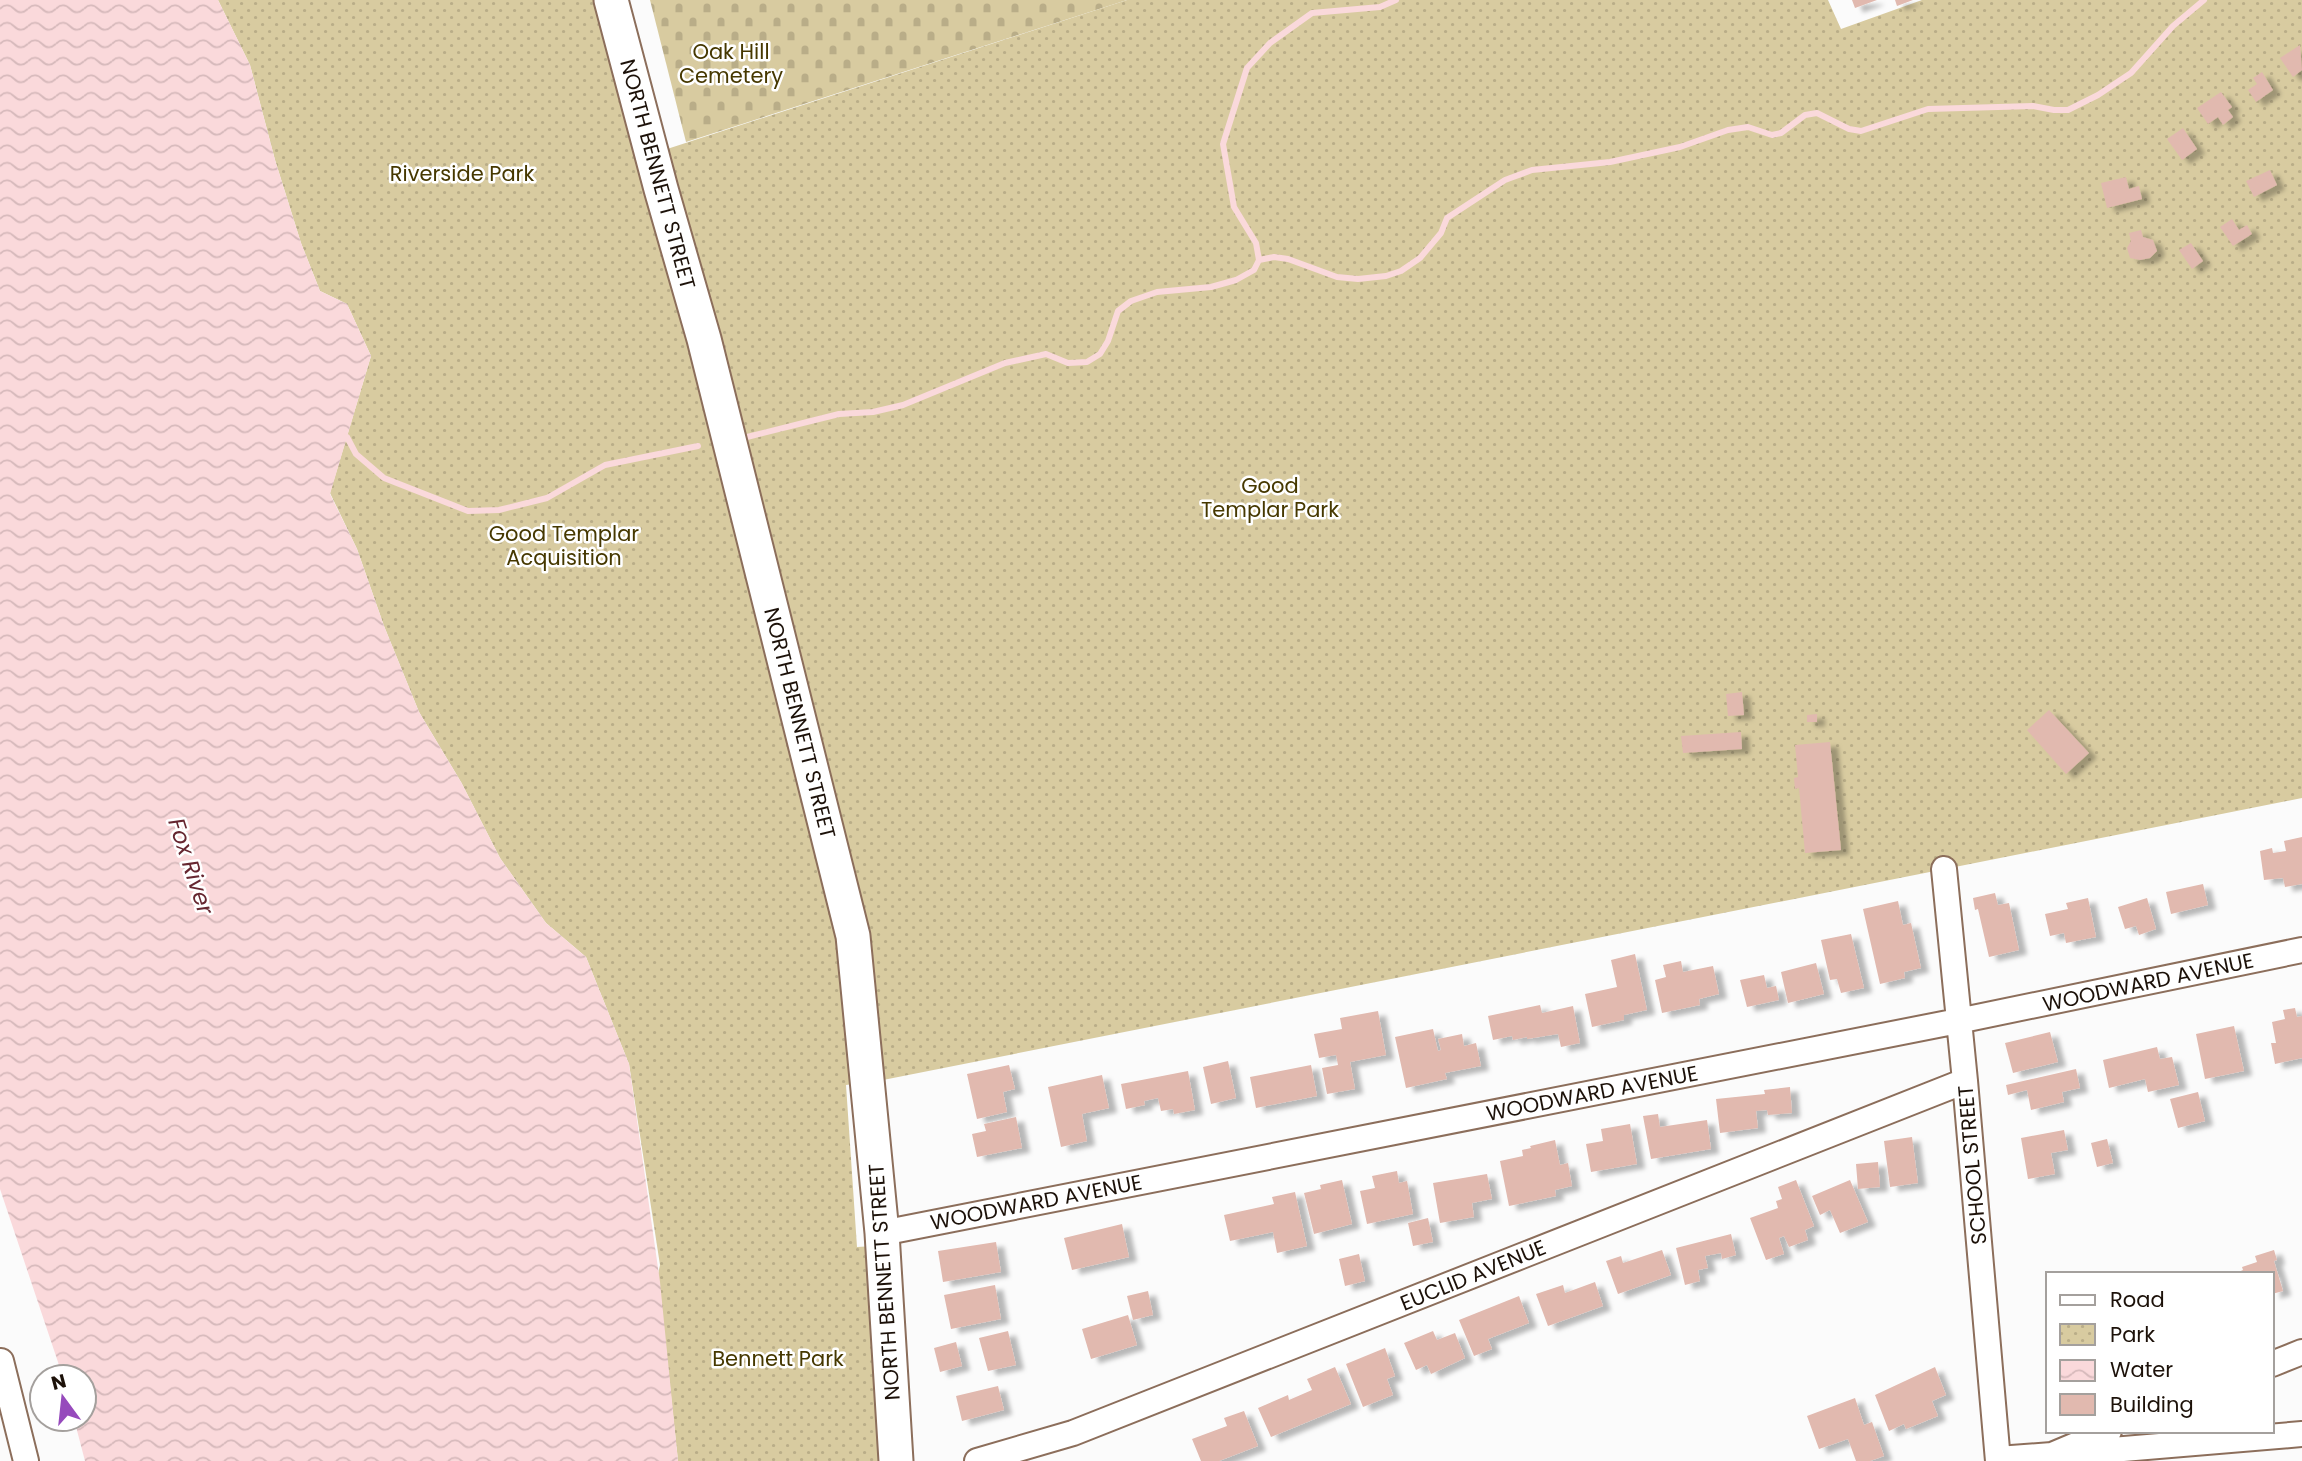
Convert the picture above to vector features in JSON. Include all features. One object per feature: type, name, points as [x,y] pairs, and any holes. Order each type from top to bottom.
[{"type":"main road","name":"NORTH BENNETT STREET","points":[[611,0],[704,339],[853,936],[882,1233],[896,1461]]},
{"type":"street","name":"SCHOOL STREET","points":[[1944,869],[1998,1460]]},
{"type":"street","name":"WOODWARD AVENUE","points":[[882,1233],[1958,1021],[2302,950]]},
{"type":"street","name":"EUCLID AVENUE","points":[[978,1461],[1073,1433],[1965,1081]]},
{"type":"street","points":[[2274,1363],[2302,1352]]},
{"type":"street","points":[[1,1361],[26,1461]]},
{"type":"street","points":[[2052,1455],[2104,1433]]},
{"type":"street","points":[[1998,1460],[2302,1434]]},
{"type":"green space","name":"Good Templar Park","points":[[218,0],[605,0],[664,150],[1127,0],[1828,0],[1841,29],[1922,0],[2302,0],[2302,798],[883,1080],[846,1085],[857,1247],[874,1246],[888,1461],[678,1461],[658,1274],[660,1265],[629,1064],[586,957],[546,923],[500,858],[461,782],[419,712],[384,626],[357,549],[330,493],[371,356],[347,304],[320,291],[301,243],[275,160],[250,65]]},
{"type":"green space","name":"Oak Hill Cemetery","points":[[650,0],[1127,0],[686,142]]},
{"type":"water","name":"Fox River","points":[[0,0],[218,0],[250,65],[275,160],[301,243],[320,291],[347,304],[371,356],[330,494],[357,549],[384,626],[419,712],[461,782],[500,858],[546,923],[586,957],[629,1064],[660,1282],[678,1461],[85,1461],[78,1433],[98,1433],[98,1363],[58,1363],[0,1189]]},
{"type":"building","points":[[1852,0],[1877,0],[1855,8]]},
{"type":"building","points":[[1895,0],[1913,0],[1897,6]]},
{"type":"building","points":[[2300,45],[2302,70],[2293,77],[2280,58]]},
{"type":"building","points":[[2262,72],[2273,90],[2256,102],[2248,90],[2257,84],[2253,78]]},
{"type":"building","points":[[2221,92],[2232,107],[2228,110],[2233,117],[2223,125],[2218,117],[2208,124],[2197,108]]},
{"type":"building","points":[[2183,128],[2197,149],[2182,160],[2167,139]]},
{"type":"building","points":[[2270,170],[2277,185],[2254,197],[2246,181]]},
{"type":"building","points":[[2126,177],[2129,189],[2139,186],[2142,199],[2107,208],[2101,183]]},
{"type":"building","points":[[2232,219],[2239,230],[2247,225],[2252,234],[2233,246],[2220,227]]},
{"type":"building","points":[[2141,230],[2143,237],[2153,240],[2157,251],[2150,258],[2130,258],[2127,248],[2131,241],[2129,233]]},
{"type":"building","points":[[2191,243],[2203,261],[2192,269],[2179,250]]},
{"type":"building","points":[[1742,692],[1744,715],[1728,716],[1726,694]]},
{"type":"building","points":[[2049,710],[2089,753],[2066,774],[2027,730]]},
{"type":"building","points":[[1817,714],[1817,722],[1807,722],[1807,715]]},
{"type":"building","points":[[1741,732],[1742,749],[1683,753],[1681,736]]},
{"type":"building","points":[[1830,742],[1841,850],[1805,853],[1799,788],[1795,789],[1794,778],[1798,777],[1795,745]]},
{"type":"building","points":[[2302,837],[2302,884],[2285,887],[2283,878],[2264,880],[2260,851],[2272,848],[2273,853],[2286,851],[2284,841]]},
{"type":"building","points":[[2203,884],[2208,905],[2171,914],[2166,892]]},
{"type":"building","points":[[1995,893],[1998,905],[2009,903],[2019,950],[1989,957],[1973,898]]},
{"type":"building","points":[[2088,898],[2096,937],[2066,943],[2064,933],[2050,936],[2045,914],[2068,909],[2066,903]]},
{"type":"building","points":[[2147,898],[2156,929],[2139,935],[2136,926],[2125,929],[2118,907]]},
{"type":"building","points":[[1898,901],[1903,925],[1911,923],[1921,968],[1904,972],[1905,978],[1880,984],[1863,909]]},
{"type":"building","points":[[1851,934],[1864,988],[1841,993],[1837,979],[1830,980],[1821,940]]},
{"type":"building","points":[[1635,954],[1647,1010],[1624,1015],[1624,1020],[1592,1027],[1585,994],[1617,987],[1611,960]]},
{"type":"building","points":[[1681,961],[1683,972],[1713,966],[1719,994],[1699,999],[1700,1005],[1662,1013],[1655,980],[1666,977],[1663,965]]},
{"type":"building","points":[[1816,963],[1824,994],[1788,1003],[1781,972]]},
{"type":"building","points":[[1764,975],[1767,988],[1776,986],[1779,1000],[1747,1007],[1740,980]]},
{"type":"building","points":[[1540,1005],[1542,1013],[1573,1006],[1580,1043],[1561,1047],[1558,1034],[1513,1040],[1512,1036],[1493,1040],[1488,1016]]},
{"type":"building","points":[[2295,1008],[2297,1017],[2302,1016],[2302,1058],[2275,1064],[2271,1043],[2276,1043],[2272,1022],[2285,1019],[2283,1010]]},
{"type":"building","points":[[1378,1011],[1386,1055],[1350,1062],[1355,1089],[1327,1094],[1322,1068],[1338,1065],[1336,1055],[1319,1058],[1314,1034],[1342,1029],[1340,1018]]},
{"type":"building","points":[[2234,1026],[2244,1071],[2205,1079],[2196,1034]]},
{"type":"building","points":[[1433,1029],[1438,1051],[1441,1050],[1438,1039],[1462,1034],[1464,1046],[1476,1043],[1481,1066],[1445,1073],[1447,1079],[1406,1088],[1395,1037]]},
{"type":"building","points":[[2050,1032],[2058,1062],[2013,1073],[2005,1043]]},
{"type":"building","points":[[2157,1047],[2160,1059],[2172,1057],[2179,1085],[2148,1092],[2145,1079],[2109,1088],[2103,1060]]},
{"type":"building","points":[[1228,1061],[1236,1098],[1211,1104],[1203,1067]]},
{"type":"building","points":[[1009,1065],[1015,1089],[1003,1092],[1007,1112],[977,1119],[967,1074]]},
{"type":"building","points":[[1311,1065],[1317,1096],[1256,1108],[1250,1077]]},
{"type":"building","points":[[2076,1069],[2080,1088],[2062,1092],[2064,1102],[2031,1110],[2027,1090],[2008,1095],[2006,1085]]},
{"type":"building","points":[[1188,1071],[1195,1110],[1174,1114],[1173,1109],[1161,1111],[1158,1098],[1144,1101],[1145,1105],[1126,1109],[1121,1084]]},
{"type":"building","points":[[1102,1075],[1109,1108],[1082,1114],[1087,1141],[1061,1147],[1048,1087]]},
{"type":"building","points":[[1790,1087],[1792,1113],[1768,1115],[1767,1110],[1756,1111],[1758,1128],[1720,1133],[1716,1099],[1765,1094],[1764,1090]]},
{"type":"building","points":[[2198,1092],[2205,1121],[2178,1128],[2170,1099]]},
{"type":"building","points":[[1658,1114],[1660,1127],[1707,1120],[1711,1149],[1651,1159],[1643,1116]]},
{"type":"building","points":[[1016,1117],[1022,1148],[977,1157],[972,1134],[986,1131],[984,1124]]},
{"type":"building","points":[[1630,1124],[1637,1164],[1591,1172],[1586,1144],[1603,1141],[1601,1129]]},
{"type":"building","points":[[2064,1130],[2068,1150],[2051,1153],[2055,1174],[2028,1179],[2021,1138]]},
{"type":"building","points":[[1912,1137],[1918,1183],[1890,1187],[1884,1141]]},
{"type":"building","points":[[2107,1139],[2113,1163],[2097,1167],[2091,1143]]},
{"type":"building","points":[[1555,1140],[1560,1165],[1568,1163],[1572,1186],[1555,1190],[1556,1196],[1509,1206],[1500,1161],[1523,1156],[1522,1150],[1531,1148],[1530,1146]]},
{"type":"building","points":[[1878,1162],[1880,1187],[1858,1189],[1856,1164]]},
{"type":"building","points":[[1397,1171],[1399,1183],[1407,1181],[1413,1214],[1367,1224],[1360,1191],[1375,1188],[1372,1176]]},
{"type":"building","points":[[1487,1174],[1492,1199],[1472,1203],[1474,1217],[1440,1223],[1433,1183]]},
{"type":"building","points":[[1342,1180],[1352,1224],[1314,1234],[1304,1193],[1321,1189],[1320,1185]]},
{"type":"building","points":[[1796,1180],[1814,1226],[1805,1230],[1808,1240],[1789,1247],[1784,1236],[1779,1238],[1784,1254],[1766,1260],[1750,1218],[1778,1208],[1776,1201],[1782,1199],[1778,1187]]},
{"type":"building","points":[[1850,1180],[1868,1222],[1840,1233],[1830,1210],[1820,1215],[1812,1196]]},
{"type":"building","points":[[1295,1192],[1307,1246],[1277,1253],[1273,1232],[1230,1241],[1224,1215],[1274,1204],[1272,1197]]},
{"type":"building","points":[[1428,1218],[1433,1242],[1413,1246],[1408,1223]]},
{"type":"building","points":[[1122,1224],[1129,1257],[1072,1270],[1064,1238]]},
{"type":"building","points":[[1731,1234],[1736,1255],[1722,1259],[1721,1253],[1705,1256],[1708,1268],[1698,1270],[1700,1281],[1685,1285],[1676,1248]]},
{"type":"building","points":[[996,1242],[1001,1272],[943,1282],[938,1251]]},
{"type":"building","points":[[1662,1250],[1671,1275],[1618,1294],[1606,1261],[1621,1256],[1623,1263]]},
{"type":"building","points":[[2274,1250],[2277,1260],[2274,1261],[2283,1291],[2274,1293],[2274,1272],[2238,1272],[2243,1270],[2242,1267],[2257,1262],[2255,1256]]},
{"type":"building","points":[[1359,1254],[1365,1281],[1345,1286],[1339,1259]]},
{"type":"building","points":[[1595,1282],[1603,1306],[1548,1326],[1536,1294],[1563,1285],[1565,1293]]},
{"type":"building","points":[[995,1285],[1001,1319],[951,1329],[944,1295]]},
{"type":"building","points":[[1148,1291],[1153,1315],[1133,1320],[1127,1296]]},
{"type":"building","points":[[1519,1296],[1529,1323],[1488,1339],[1492,1349],[1474,1356],[1459,1320]]},
{"type":"building","points":[[1128,1315],[1137,1345],[1091,1359],[1082,1329]]},
{"type":"building","points":[[1008,1331],[1016,1365],[988,1371],[979,1338]]},
{"type":"building","points":[[1433,1331],[1437,1340],[1455,1333],[1465,1358],[1431,1374],[1427,1365],[1416,1370],[1404,1343]]},
{"type":"building","points":[[956,1342],[962,1366],[940,1372],[934,1348]]},
{"type":"building","points":[[1385,1348],[1395,1376],[1387,1379],[1393,1395],[1363,1407],[1346,1364]]},
{"type":"building","points":[[1335,1367],[1351,1404],[1271,1437],[1258,1408],[1288,1395],[1289,1400],[1312,1390],[1307,1379]]},
{"type":"building","points":[[1935,1367],[1946,1395],[1932,1401],[1938,1416],[1906,1429],[1904,1424],[1889,1431],[1875,1395]]},
{"type":"building","points":[[998,1386],[1004,1410],[962,1421],[956,1396]]},
{"type":"building","points":[[1855,1398],[1864,1425],[1872,1422],[1884,1456],[1870,1461],[1856,1461],[1848,1439],[1819,1449],[1807,1416]]},
{"type":"building","points":[[1244,1411],[1258,1446],[1219,1461],[1201,1461],[1192,1439],[1227,1426],[1224,1418]]},
{"type":"waterway","points":[[743,438],[839,414],[873,412],[903,405],[1005,363],[1046,354],[1068,363],[1087,362],[1100,354],[1108,341],[1118,311],[1131,301],[1157,292],[1211,287],[1236,280],[1254,270],[1259,260],[1256,243],[1234,207],[1223,144],[1247,68],[1270,43],[1312,13],[1380,7],[1396,0]]},
{"type":"waterway","points":[[1259,260],[1274,257],[1288,259],[1337,277],[1358,279],[1386,276],[1401,271],[1420,258],[1441,233],[1447,218],[1505,180],[1532,170],[1610,162],[1680,147],[1728,130],[1748,127],[1772,135],[1781,133],[1805,115],[1817,113],[1849,129],[1861,131],[1928,109],[2033,106],[2068,110],[2098,95],[2131,73],[2173,26],[2204,0]]},
{"type":"waterway","points":[[342,439],[347,437],[356,454],[384,478],[468,511],[499,510],[547,498],[605,465],[698,446]]},
{"type":"park label","name":"Riverside Park","points":[[462,173]]},
{"type":"park label","name":"Good Templar Acquisition","points":[[564,545]]},
{"type":"park label","name":"Bennett Park","points":[[778,1358]]}]
